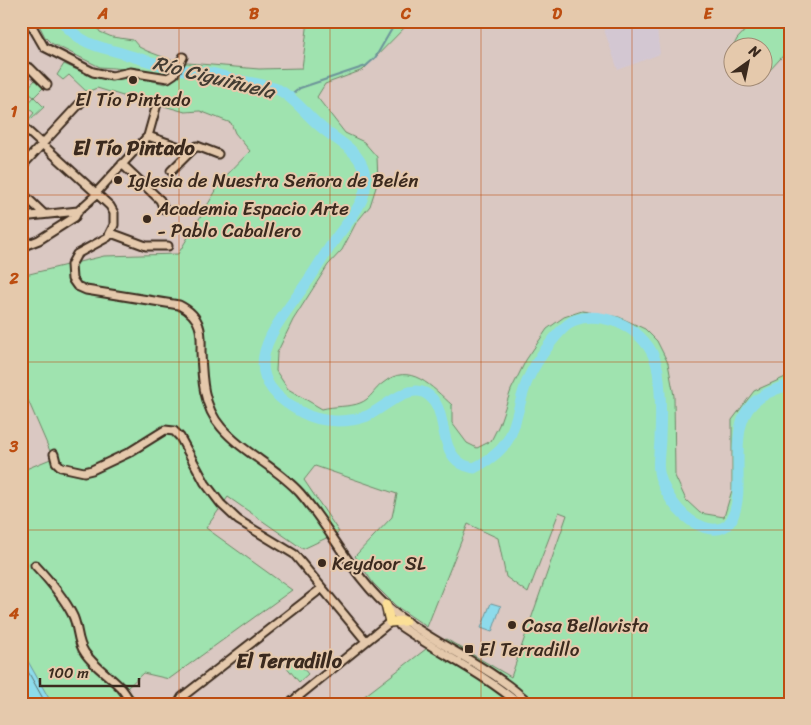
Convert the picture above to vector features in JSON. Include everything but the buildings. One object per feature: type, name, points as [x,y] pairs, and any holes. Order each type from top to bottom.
[{"type":"main road","points":[[386,605],[390,622],[402,624]]},
{"type":"street","points":[[29,21],[44,48],[93,72],[112,76],[130,72],[168,78],[174,74],[182,59]]},
{"type":"street","points":[[21,66],[30,68],[47,85]]},
{"type":"street","points":[[21,167],[84,99]]},
{"type":"street","points":[[21,247],[39,240],[75,217],[78,211],[148,136],[157,104]]},
{"type":"street","points":[[21,125],[110,206],[114,213],[114,225],[111,233],[104,240],[75,257],[70,270],[74,282],[86,290],[179,305],[193,314],[200,329],[205,394],[210,410],[218,422],[236,442],[282,476],[299,492],[360,576],[402,624],[448,658],[492,683],[519,704]]},
{"type":"street","points":[[148,136],[191,151]]},
{"type":"street","points":[[171,171],[197,146],[218,154]]},
{"type":"street","points":[[122,164],[160,200],[164,210]]},
{"type":"street","points":[[21,192],[44,214]]},
{"type":"street","points":[[21,217],[78,211]]},
{"type":"street","points":[[111,233],[146,246],[168,246]]},
{"type":"street","points":[[21,240],[39,240]]},
{"type":"street","points":[[54,454],[56,462],[61,467],[80,472],[89,471],[128,453],[161,431],[174,431],[180,437],[205,483],[223,505],[238,520],[294,554],[366,641]]},
{"type":"street","points":[[35,565],[72,613],[78,639],[84,652],[98,668],[118,684],[132,704]]},
{"type":"street","points":[[178,702],[322,588]]},
{"type":"street","points":[[289,704],[390,622]]},
{"type":"street","points":[[402,624],[491,672],[513,688],[530,704]]},
{"type":"street","points":[[297,697],[302,704]]},
{"type":"shaded area","points":[[601,21],[656,21],[660,54],[618,70]]},
{"type":"green space","points":[[37,21],[94,21],[100,32],[112,37],[133,40],[139,47],[176,62],[259,69],[302,68],[308,21],[411,21],[363,70],[325,84],[317,97],[345,133],[364,142],[377,157],[378,181],[370,206],[356,223],[342,250],[328,265],[293,320],[277,353],[276,371],[288,389],[322,409],[360,403],[367,399],[380,385],[393,377],[402,375],[420,379],[452,405],[452,423],[467,443],[477,448],[491,441],[499,425],[511,390],[526,360],[547,329],[564,317],[582,311],[619,317],[645,329],[657,341],[668,363],[674,396],[675,476],[686,500],[700,513],[724,517],[732,490],[732,420],[754,391],[790,375],[790,704],[354,704],[426,649],[446,639],[511,677],[567,515],[559,512],[528,593],[506,577],[498,538],[468,524],[427,627],[396,606],[373,583],[355,556],[392,517],[397,494],[315,466],[304,480],[339,532],[303,549],[228,497],[206,528],[292,590],[169,679],[143,673],[127,688],[140,704],[21,704],[21,471],[53,458],[21,384],[21,276],[104,256],[178,254],[223,179],[250,151],[235,133],[231,123],[200,111],[185,112],[164,106],[162,101],[156,99],[149,104],[97,88],[87,92],[69,75],[63,80],[57,75],[64,64],[84,73],[113,80],[129,78],[165,84],[180,76],[174,72],[162,75],[140,70],[100,67],[51,43],[45,37]]},
{"type":"green space","points":[[754,21],[790,21],[790,48],[774,66],[774,38],[738,38]]},
{"type":"green space","points":[[37,78],[45,86],[34,97],[30,94],[23,103],[21,95]]},
{"type":"green space","points":[[34,97],[44,107],[30,120],[34,113],[26,106]]},
{"type":"green space","points":[[294,657],[308,674],[299,682],[285,665]]},
{"type":"water","points":[[491,603],[501,606],[492,632],[481,628]]},
{"type":"water","points":[[21,649],[51,702],[52,704],[21,704]]},
{"type":"waterway","name":"Río Ciguiñuela","points":[[62,21],[77,36],[99,47],[153,63],[190,71],[216,74],[279,90],[285,93],[316,123],[347,147],[360,161],[365,172],[366,182],[361,202],[281,319],[271,336],[265,352],[263,368],[268,384],[281,399],[303,413],[318,419],[352,420],[367,416],[403,394],[418,391],[425,393],[433,399],[438,407],[445,438],[454,457],[463,465],[474,468],[495,455],[507,441],[513,429],[528,379],[542,355],[562,330],[575,320],[582,318],[610,320],[629,328],[639,336],[648,346],[657,364],[660,404],[658,468],[664,487],[678,509],[690,520],[705,528],[720,529],[732,519],[735,511],[738,494],[739,436],[747,410],[757,400],[790,385]]},
{"type":"waterway","points":[[290,96],[300,88],[366,66],[375,58],[393,27],[399,21]]},
{"type":"place","name":"El Tío Pintado","points":[[133,80]]},
{"type":"place","name":"Iglesia de Nuestra Señora de Belén","points":[[118,180]]},
{"type":"place","name":"Academia Espacio Arte - Pablo Caballero","points":[[147,219]]},
{"type":"place","name":"Keydoor SL","points":[[322,563]]},
{"type":"place","name":"Casa Bellavista","points":[[512,625]]},
{"type":"place","name":"El Terradillo","points":[[469,649]]},
{"type":"district","name":"El Tío Pintado","points":[[134,148]]},
{"type":"district","name":"El Terradillo","points":[[289,661]]}]
